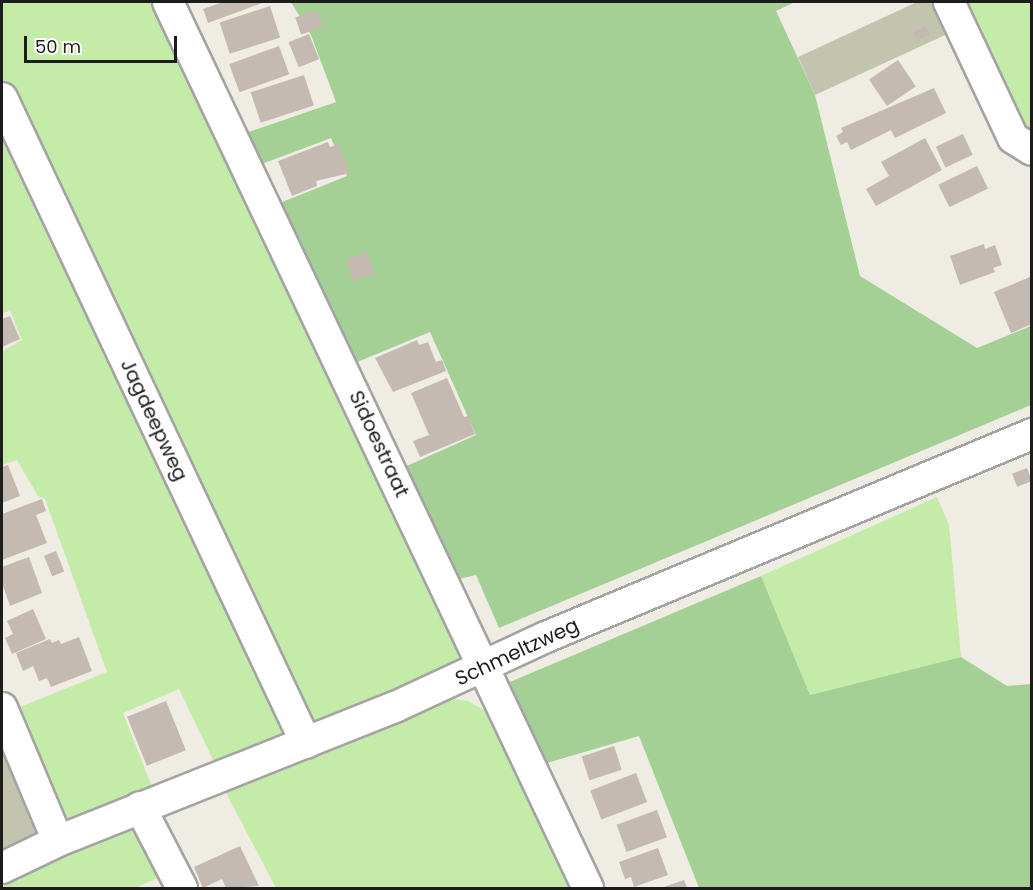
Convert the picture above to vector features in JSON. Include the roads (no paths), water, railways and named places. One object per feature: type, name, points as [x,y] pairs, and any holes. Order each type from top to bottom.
[{"type":"street","name":"Sidoestraat","points":[[168,2],[588,888]]},
{"type":"street","points":[[949,2],[1013,138],[1029,150]]},
{"type":"street","name":"Jagdeepweg","points":[[2,98],[306,742]]},
{"type":"street","name":"Schmeltzweg","points":[[2,868],[58,841],[306,742],[485,667],[712,566],[1032,434]]},
{"type":"street","points":[[2,708],[58,841]]},
{"type":"street","points":[[140,807],[182,888]]}]
